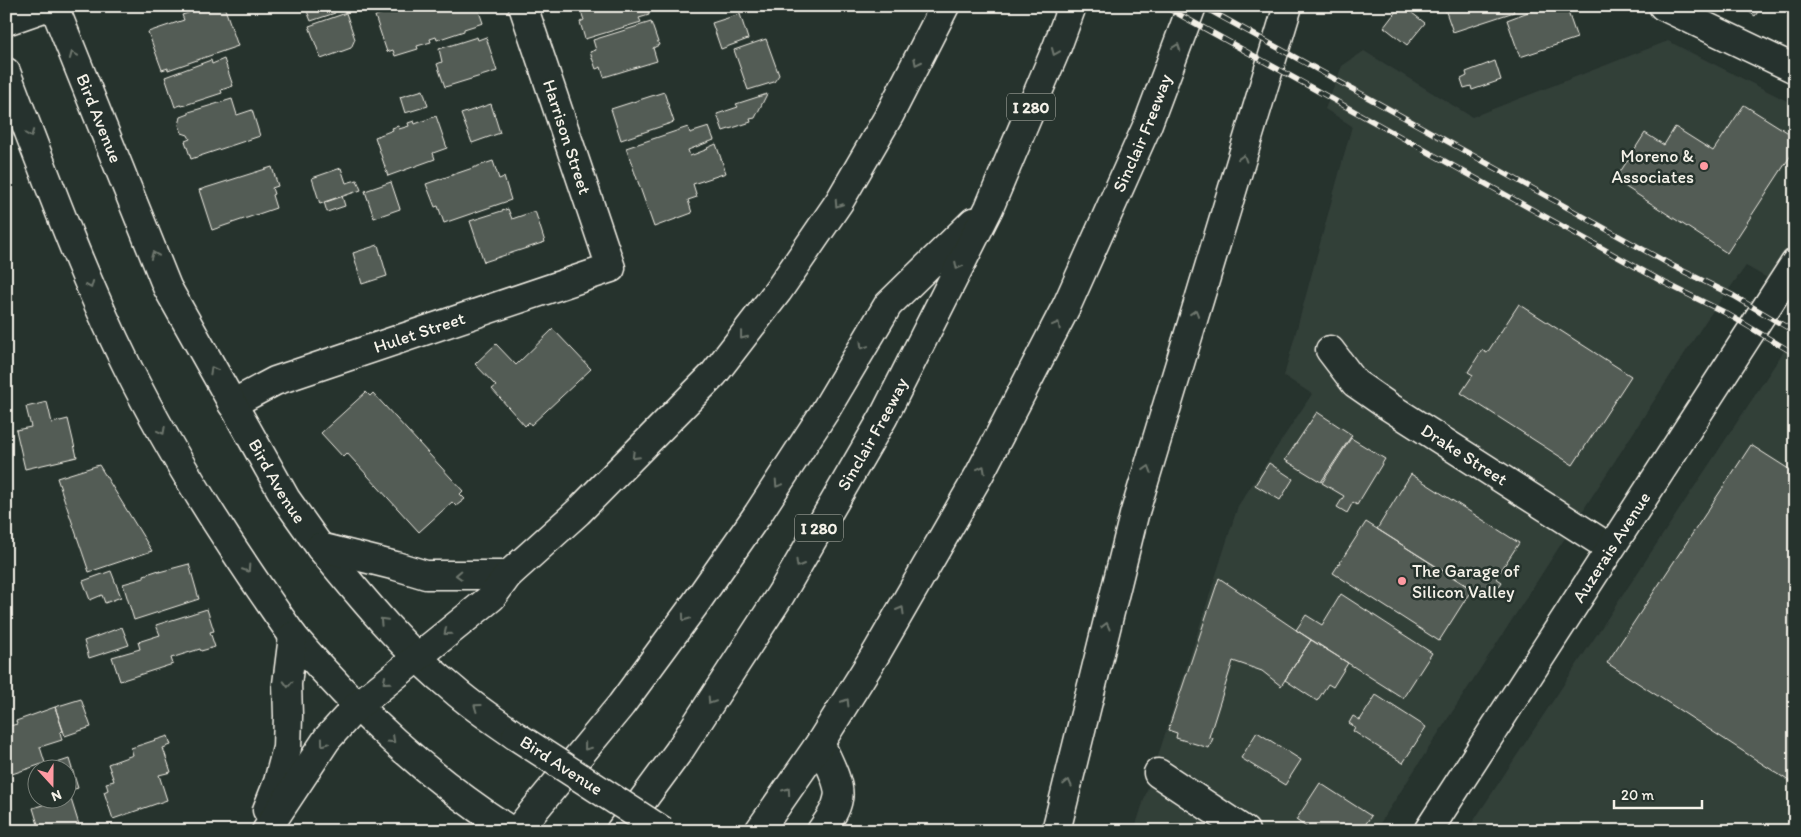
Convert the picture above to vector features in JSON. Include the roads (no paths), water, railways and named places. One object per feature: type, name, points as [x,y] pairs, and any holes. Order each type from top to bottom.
[{"type":"main road","points":[[6,21],[49,6]]},
{"type":"main road","name":"Bird Avenue","points":[[54,6],[167,287],[286,499],[320,547],[360,598],[416,656],[454,691],[516,736],[663,831]]},
{"type":"main road","name":"Harrison Street","points":[[523,6],[611,268]]},
{"type":"main road","points":[[266,831],[327,739],[356,706],[492,597],[508,575],[578,512],[714,374],[778,291],[839,202],[886,122],[945,6]]},
{"type":"main road","name":"Sinclair Freeway","points":[[620,831],[679,751],[781,594],[882,418],[989,208],[1057,47],[1072,6]]},
{"type":"main road","name":"Sinclair Freeway","points":[[759,831],[820,743],[877,652],[979,475],[1068,305],[1147,126],[1192,6]]},
{"type":"main road","points":[[1056,831],[1134,515],[1288,6]]},
{"type":"main road","points":[[1663,6],[1795,69]]},
{"type":"main road","points":[[6,72],[95,298],[127,366],[189,480],[258,586],[294,636],[356,706],[404,751],[464,798],[511,831]]},
{"type":"main road","points":[[517,831],[622,705],[694,607],[815,427],[888,304],[989,208]]},
{"type":"main road","name":"Auzerais Avenue","points":[[1428,831],[1795,263]]},
{"type":"main road","name":"Hulet Street","points":[[232,404],[275,381],[611,268]]},
{"type":"main road","name":"Drake Street","points":[[1330,350],[1355,383],[1610,548]]},
{"type":"main road","points":[[320,547],[426,575],[508,575]]},
{"type":"main road","points":[[259,831],[278,782],[287,748],[287,684],[294,636]]},
{"type":"main road","points":[[820,743],[837,785],[839,797],[835,810],[821,831]]},
{"type":"main road","points":[[1158,774],[1246,831]]},
{"type":"railway","points":[[1164,6],[1665,283],[1724,312],[1795,354]]},
{"type":"railway","points":[[1202,6],[1673,266],[1734,296],[1795,332]]},
{"type":"place","name":"Moreno & Associates","points":[[1704,166]]},
{"type":"place","name":"The Garage of Silicon Valley","points":[[1402,581]]}]
